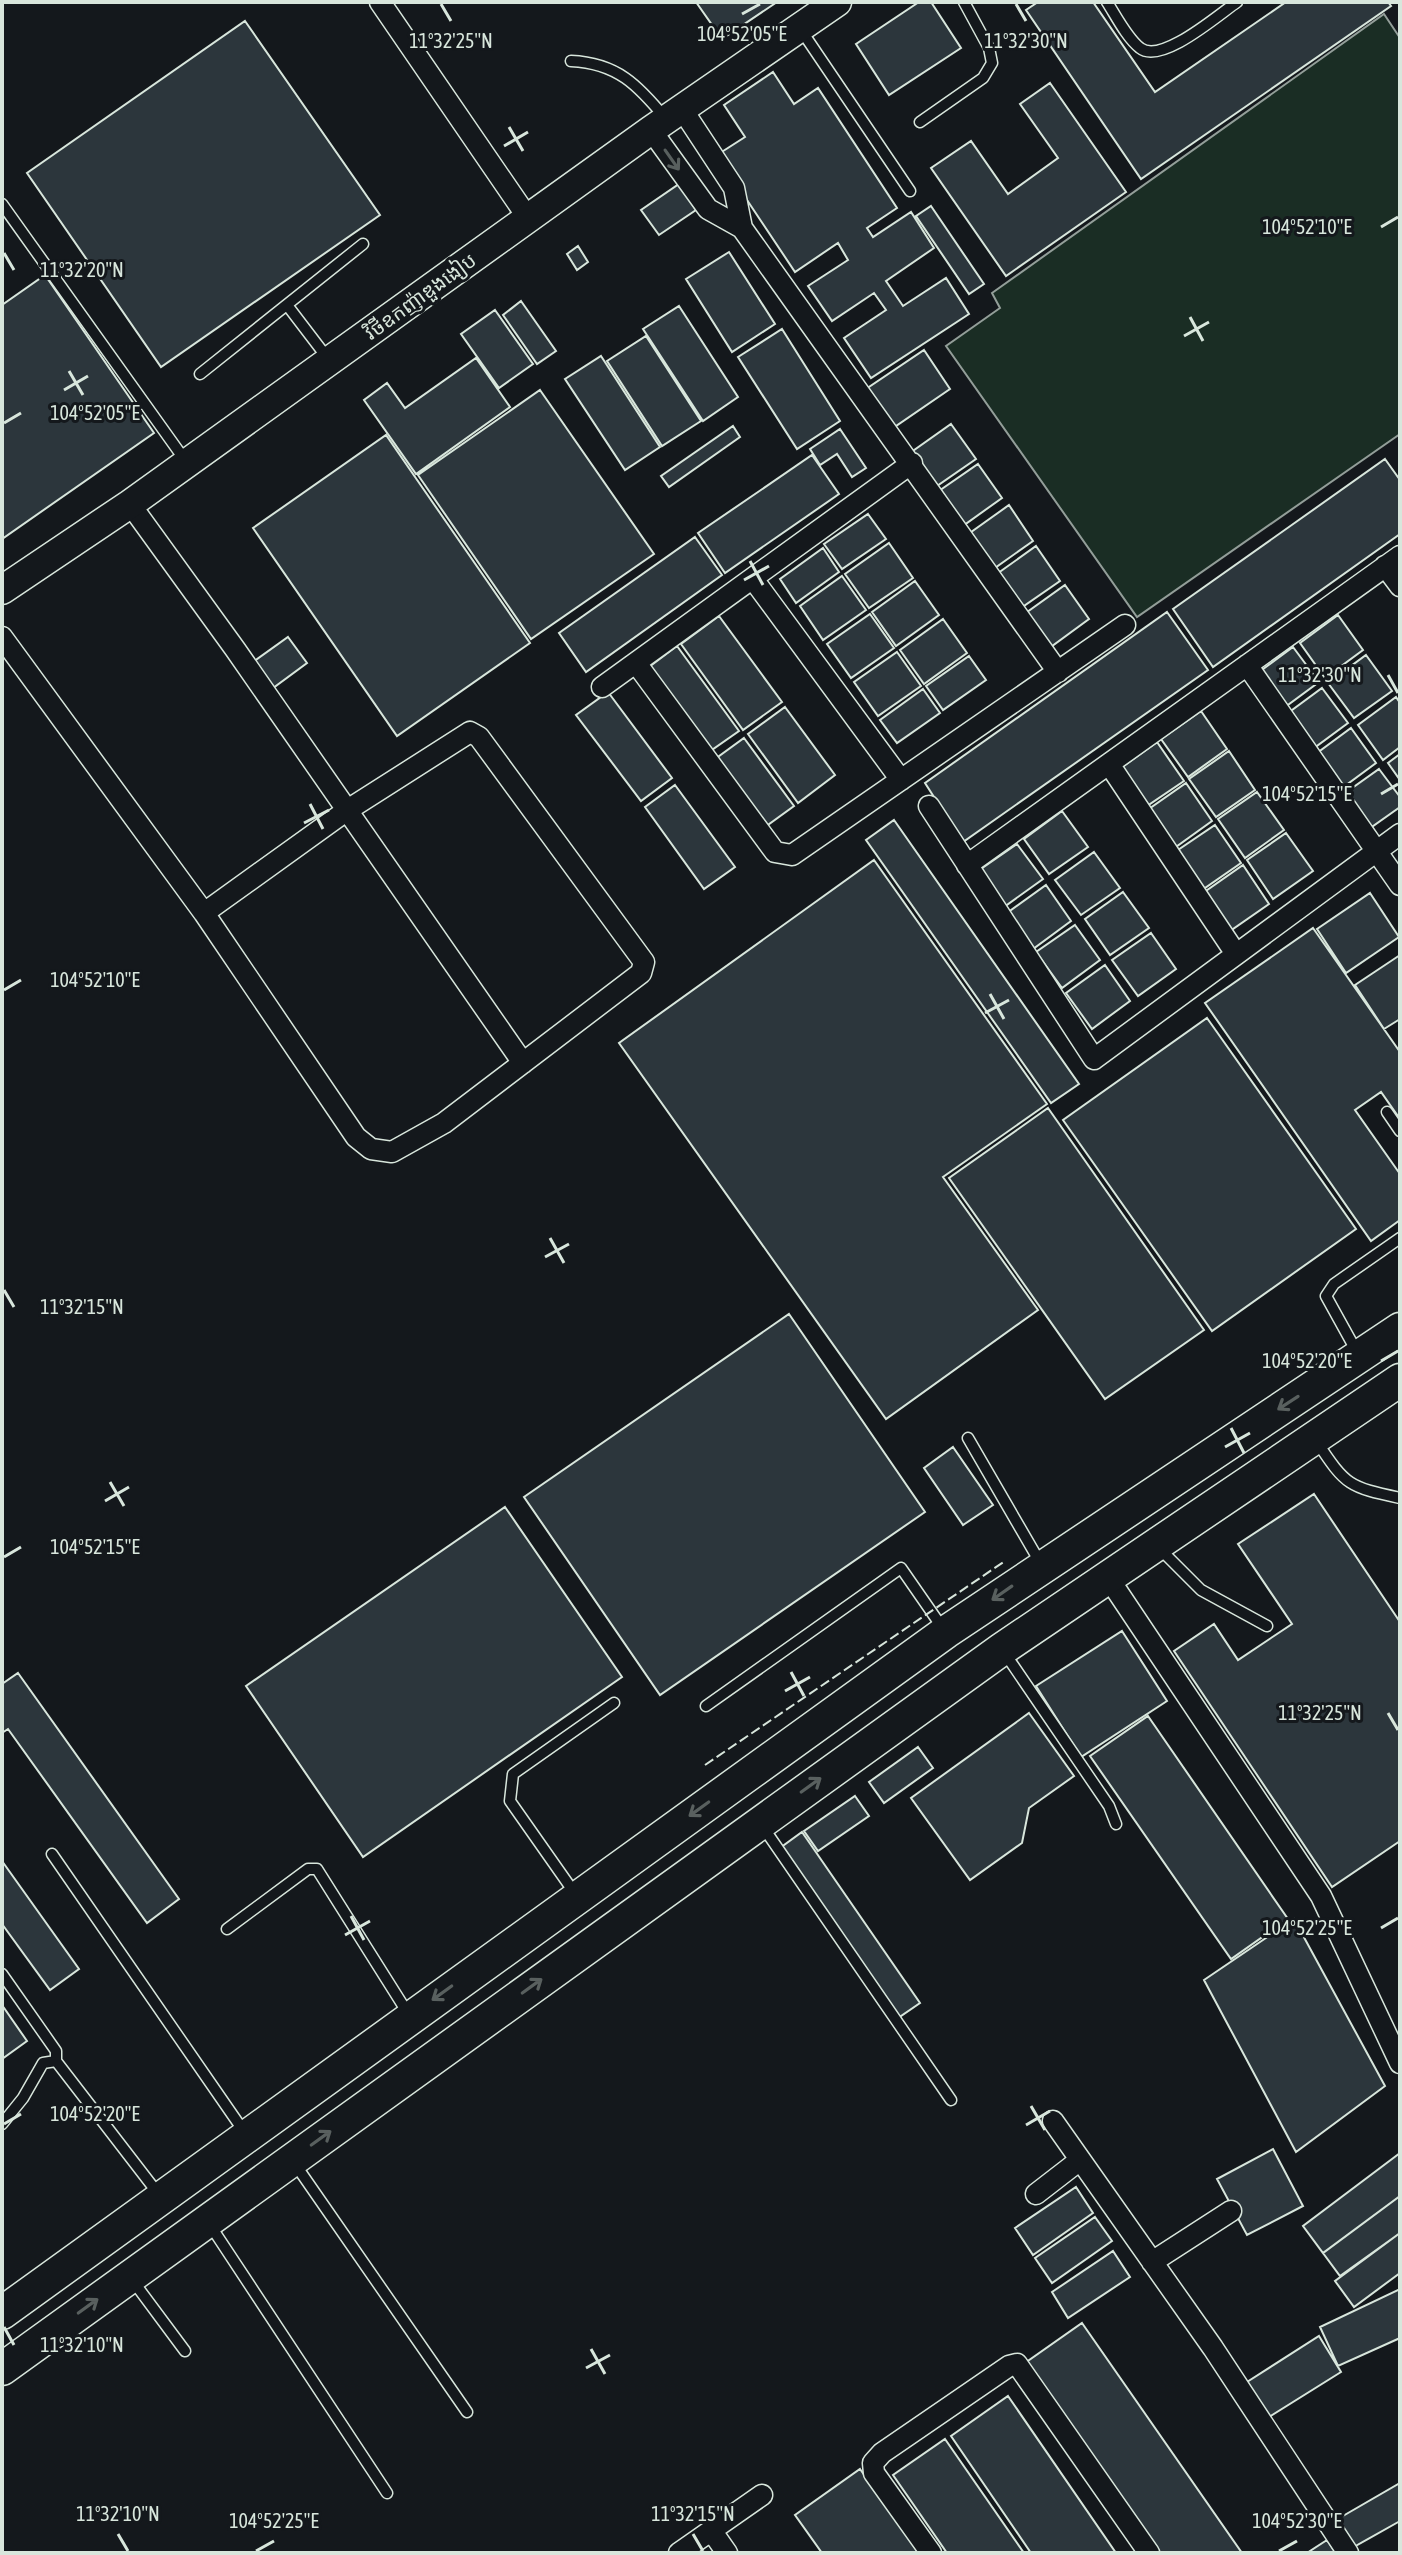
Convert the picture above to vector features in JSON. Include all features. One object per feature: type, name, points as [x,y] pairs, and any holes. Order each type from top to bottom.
[{"type":"main road","points":[[2,2313],[246,2134],[946,1632],[1400,1329]]},
{"type":"main road","points":[[2,2369],[1002,1649],[1400,1380]]},
{"type":"street","points":[[380,2],[528,218]]},
{"type":"street","name":"វិថីឧកញ៉ាឌួងងៀប","points":[[2,590],[130,504],[667,119],[837,2]]},
{"type":"street","points":[[667,119],[708,209],[742,228]]},
{"type":"street","points":[[667,119],[734,188],[742,228],[1058,672]]},
{"type":"street","points":[[602,687],[912,463]]},
{"type":"street","points":[[130,504],[235,649],[523,1063]]},
{"type":"street","points":[[967,865],[1393,561],[1400,586]]},
{"type":"street","points":[[753,579],[901,780]]},
{"type":"street","points":[[636,663],[775,852],[792,855],[1125,625]]},
{"type":"street","points":[[2,637],[204,913],[325,1094],[356,1137],[371,1149],[392,1152],[444,1123],[641,973],[644,962],[479,737],[470,732],[346,811],[204,913]]},
{"type":"street","points":[[1247,665],[1400,885]]},
{"type":"street","points":[[1109,764],[1236,954]]},
{"type":"street","points":[[929,806],[1094,1059],[1400,834]]},
{"type":"street","points":[[1107,1576],[1321,1896],[1398,2054]]},
{"type":"street","points":[[1053,2121],[1348,2553]]},
{"type":"street","points":[[1036,2194],[1080,2160]]},
{"type":"street","points":[[1152,2262],[1231,2211]]},
{"type":"street","points":[[931,2553],[874,2473],[873,2463],[882,2453],[1009,2366],[1017,2364],[1149,2553]]},
{"type":"street","points":[[679,2553],[762,2495]]},
{"type":"street","points":[[711,2530],[727,2553]]},
{"type":"lane","points":[[920,122],[983,78],[992,63],[989,48],[964,2]]},
{"type":"lane","points":[[1107,2],[1140,48],[1152,53],[1173,46],[1237,2]]},
{"type":"lane","points":[[799,29],[910,191]]},
{"type":"lane","points":[[571,61],[593,62],[622,74],[635,82],[667,119]]},
{"type":"lane","points":[[2,204],[187,463]]},
{"type":"lane","points":[[200,374],[363,244]]},
{"type":"lane","points":[[287,305],[330,361]]},
{"type":"lane","points":[[1387,1112],[1400,1131]]},
{"type":"lane","points":[[1359,1356],[1326,1296],[1334,1284],[1400,1238]]},
{"type":"lane","points":[[1314,1437],[1341,1478],[1359,1489],[1400,1498]]},
{"type":"lane","points":[[968,1438],[1042,1566]]},
{"type":"lane","points":[[1155,1543],[1173,1565],[1201,1590],[1267,1626]]},
{"type":"lane","points":[[706,1706],[901,1568],[946,1632]]},
{"type":"lane","points":[[1002,1649],[1109,1806],[1116,1824]]},
{"type":"lane","points":[[578,1897],[510,1801],[513,1774],[614,1703]]},
{"type":"lane","points":[[760,1822],[951,2100]]},
{"type":"lane","points":[[52,1854],[246,2134]]},
{"type":"lane","points":[[227,1929],[308,1869],[317,1869],[410,2016]]},
{"type":"lane","points":[[2,1974],[56,2051],[56,2061],[161,2197]]},
{"type":"lane","points":[[2,2124],[23,2098],[43,2063],[56,2061]]},
{"type":"lane","points":[[291,2159],[467,2412]]},
{"type":"lane","points":[[206,2220],[387,2493]]},
{"type":"lane","points":[[129,2276],[185,2351]]},
{"type":"green space","points":[[1384,14],[1400,38],[1400,434],[1137,617],[946,346],[1000,308],[992,293]]},
{"type":"building","points":[[696,2],[777,2],[722,39]]},
{"type":"building","points":[[919,2],[931,2],[961,48],[889,95],[856,44]]},
{"type":"building","points":[[1038,2],[1093,2],[1155,92],[1286,2],[1388,2],[1391,6],[1141,179],[1026,10]]},
{"type":"building","points":[[245,21],[380,215],[161,367],[27,173]]},
{"type":"building","points":[[773,72],[794,104],[818,88],[897,208],[867,228],[873,237],[911,212],[934,248],[886,281],[903,306],[946,278],[969,314],[871,378],[844,338],[886,310],[874,293],[832,321],[808,286],[848,260],[838,243],[795,272],[717,155],[745,137],[724,105]]},
{"type":"building","points":[[1050,83],[1126,192],[1006,276],[931,168],[971,141],[1008,194],[1058,158],[1020,104]]},
{"type":"building","points":[[679,184],[696,210],[659,235],[641,210]]},
{"type":"building","points":[[931,206],[984,284],[969,294],[916,216]]},
{"type":"building","points":[[578,246],[588,262],[577,270],[567,254]]},
{"type":"building","points":[[729,252],[775,324],[732,352],[686,279]]},
{"type":"building","points":[[45,275],[154,433],[2,539],[2,305]]},
{"type":"building","points":[[521,301],[556,351],[537,364],[503,315]]},
{"type":"building","points":[[679,306],[738,397],[703,421],[643,329]]},
{"type":"building","points":[[495,310],[533,364],[499,388],[461,334]]},
{"type":"building","points":[[782,329],[840,421],[797,449],[738,357]]},
{"type":"building","points":[[646,336],[701,421],[662,446],[607,361]]},
{"type":"building","points":[[924,350],[950,389],[893,428],[866,389]]},
{"type":"building","points":[[601,356],[660,447],[625,470],[565,379]]},
{"type":"building","points":[[476,358],[510,407],[416,474],[364,400],[387,383],[405,408]]},
{"type":"building","points":[[540,390],[654,554],[531,639],[418,475]]},
{"type":"building","points":[[951,424],[976,459],[934,488],[910,453]]},
{"type":"building","points":[[733,426],[740,437],[669,487],[661,476]]},
{"type":"building","points":[[840,429],[866,468],[852,477],[837,454],[820,465],[810,449]]},
{"type":"building","points":[[386,435],[530,643],[397,736],[253,528]]},
{"type":"building","points":[[812,455],[839,494],[725,573],[698,533]]},
{"type":"building","points":[[1385,459],[1400,480],[1400,534],[1213,667],[1173,609]]},
{"type":"building","points":[[978,464],[1002,498],[960,528],[936,493]]},
{"type":"building","points":[[1009,505],[1033,541],[992,570],[967,535]]},
{"type":"building","points":[[868,514],[886,539],[842,569],[824,544]]},
{"type":"building","points":[[695,537],[722,575],[586,672],[559,633]]},
{"type":"building","points":[[889,543],[913,578],[869,608],[845,574]]},
{"type":"building","points":[[1036,546],[1060,581],[1018,610],[994,576]]},
{"type":"building","points":[[823,548],[839,572],[796,603],[780,579]]},
{"type":"building","points":[[842,576],[866,610],[823,640],[800,606]]},
{"type":"building","points":[[915,581],[939,615],[896,646],[872,612]]},
{"type":"building","points":[[1065,585],[1089,619],[1048,649],[1023,615]]},
{"type":"building","points":[[1167,612],[1208,670],[963,842],[925,783]]},
{"type":"building","points":[[870,614],[894,648],[851,678],[827,644]]},
{"type":"building","points":[[1338,615],[1363,650],[1325,678],[1300,643]]},
{"type":"building","points":[[719,616],[782,702],[743,730],[681,644]]},
{"type":"building","points":[[943,619],[967,653],[924,684],[900,650]]},
{"type":"building","points":[[288,637],[307,663],[269,691],[250,664]]},
{"type":"building","points":[[677,646],[739,731],[706,754],[645,670]]},
{"type":"building","points":[[1293,647],[1319,682],[1281,710],[1255,675]]},
{"type":"building","points":[[897,652],[921,686],[878,716],[854,682]]},
{"type":"building","points":[[1366,655],[1392,691],[1354,718],[1328,683]]},
{"type":"building","points":[[969,656],[986,680],[943,710],[926,686]]},
{"type":"building","points":[[1322,688],[1348,723],[1310,751],[1284,716]]},
{"type":"building","points":[[923,689],[940,713],[897,743],[880,720]]},
{"type":"building","points":[[608,692],[672,778],[641,801],[576,715]]},
{"type":"building","points":[[1396,697],[1400,703],[1400,747],[1383,760],[1358,725]]},
{"type":"building","points":[[785,707],[835,775],[798,803],[748,734]]},
{"type":"building","points":[[1201,711],[1227,749],[1188,777],[1161,739]]},
{"type":"building","points":[[1351,728],[1376,763],[1338,791],[1313,756]]},
{"type":"building","points":[[744,738],[794,806],[761,830],[711,762]]},
{"type":"building","points":[[1157,742],[1184,781],[1144,808],[1118,770]]},
{"type":"building","points":[[1229,751],[1255,790],[1216,817],[1189,779]]},
{"type":"building","points":[[1400,754],[1400,780],[1388,763]]},
{"type":"building","points":[[1379,769],[1400,797],[1400,807],[1366,831],[1341,796]]},
{"type":"building","points":[[1186,783],[1212,821],[1173,849],[1146,811]]},
{"type":"building","points":[[675,785],[735,867],[704,889],[645,807]]},
{"type":"building","points":[[1257,792],[1284,830],[1245,858],[1218,819]]},
{"type":"building","points":[[1062,811],[1088,847],[1049,874],[1024,839]]},
{"type":"building","points":[[894,820],[1079,1084],[1051,1103],[866,840]]},
{"type":"building","points":[[1215,825],[1241,863],[1202,890],[1175,852]]},
{"type":"building","points":[[1286,833],[1313,871],[1273,899],[1247,860]]},
{"type":"building","points":[[1017,844],[1043,879],[1004,907],[978,871]]},
{"type":"building","points":[[1094,852],[1120,888],[1081,915],[1055,880]]},
{"type":"building","points":[[874,860],[1047,1104],[943,1177],[1038,1310],[886,1419],[619,1043]]},
{"type":"building","points":[[1243,865],[1269,904],[1230,931],[1203,893]]},
{"type":"building","points":[[1046,885],[1071,921],[1033,949],[1007,913]]},
{"type":"building","points":[[1123,892],[1149,928],[1110,955],[1085,919]]},
{"type":"building","points":[[1370,893],[1399,937],[1346,973],[1317,929]]},
{"type":"building","points":[[1075,925],[1100,960],[1062,988],[1036,952]]},
{"type":"building","points":[[1313,928],[1400,1052],[1400,1119],[1381,1092],[1355,1110],[1400,1174],[1400,1220],[1371,1241],[1205,1003]]},
{"type":"building","points":[[1151,933],[1176,969],[1138,996],[1112,960]]},
{"type":"building","points":[[1400,955],[1400,1019],[1384,1029],[1355,985]]},
{"type":"building","points":[[1105,965],[1130,1001],[1092,1029],[1066,993]]},
{"type":"building","points":[[1207,1018],[1356,1229],[1212,1331],[1063,1120]]},
{"type":"building","points":[[1048,1108],[1204,1330],[1105,1399],[949,1178]]},
{"type":"building","points":[[789,1314],[925,1512],[660,1695],[524,1497]]},
{"type":"building","points":[[953,1447],[993,1505],[963,1525],[924,1468]]},
{"type":"building","points":[[1314,1494],[1400,1622],[1400,1841],[1332,1887],[1174,1651],[1214,1624],[1238,1660],[1292,1624],[1238,1544]]},
{"type":"building","points":[[505,1507],[622,1677],[363,1857],[246,1686]]},
{"type":"building","points":[[1122,1631],[1167,1701],[1081,1757],[1036,1686]]},
{"type":"building","points":[[18,1673],[179,1899],[147,1923],[8,1729],[2,1733],[2,1684]]},
{"type":"building","points":[[1029,1713],[1074,1776],[1029,1808],[1022,1843],[970,1880],[911,1798]]},
{"type":"building","points":[[1148,1716],[1288,1919],[1231,1959],[1090,1756]]},
{"type":"building","points":[[918,1747],[933,1768],[884,1803],[869,1782]]},
{"type":"building","points":[[855,1796],[869,1816],[818,1851],[804,1831]]},
{"type":"building","points":[[802,1832],[920,2003],[898,2018],[780,1848]]},
{"type":"building","points":[[2,1861],[79,1969],[50,1990],[2,1924]]},
{"type":"building","points":[[1294,1919],[1385,2086],[1296,2152],[1204,1980]]},
{"type":"building","points":[[2,2005],[27,2041],[2,2059]]},
{"type":"building","points":[[1273,2149],[1303,2206],[1247,2235],[1217,2179]]},
{"type":"building","points":[[1400,2153],[1400,2196],[1323,2253],[1303,2226]]},
{"type":"building","points":[[1076,2187],[1093,2213],[1033,2255],[1015,2228]]},
{"type":"building","points":[[1400,2196],[1400,2233],[1340,2276],[1323,2253]]},
{"type":"building","points":[[1095,2217],[1112,2241],[1052,2283],[1035,2258]]},
{"type":"building","points":[[1400,2233],[1400,2273],[1354,2307],[1335,2281]]},
{"type":"building","points":[[1113,2251],[1130,2277],[1068,2318],[1052,2292]]},
{"type":"building","points":[[1400,2289],[1400,2338],[1338,2366],[1320,2327]]},
{"type":"building","points":[[1082,2323],[1242,2553],[1158,2553],[1025,2363]]},
{"type":"building","points":[[1319,2336],[1341,2372],[1269,2417],[1247,2382]]},
{"type":"building","points":[[1008,2396],[1116,2553],[1031,2553],[951,2436]]},
{"type":"building","points":[[945,2439],[1024,2553],[947,2553],[893,2475]]},
{"type":"building","points":[[860,2469],[919,2553],[822,2553],[795,2515]]},
{"type":"building","points":[[1400,2483],[1400,2521],[1352,2548],[1336,2520]]},
{"type":"building","points":[[1327,2540],[1336,2553],[1307,2553]]},
{"type":"fence","points":[[705,1765],[1005,1561]]}]
